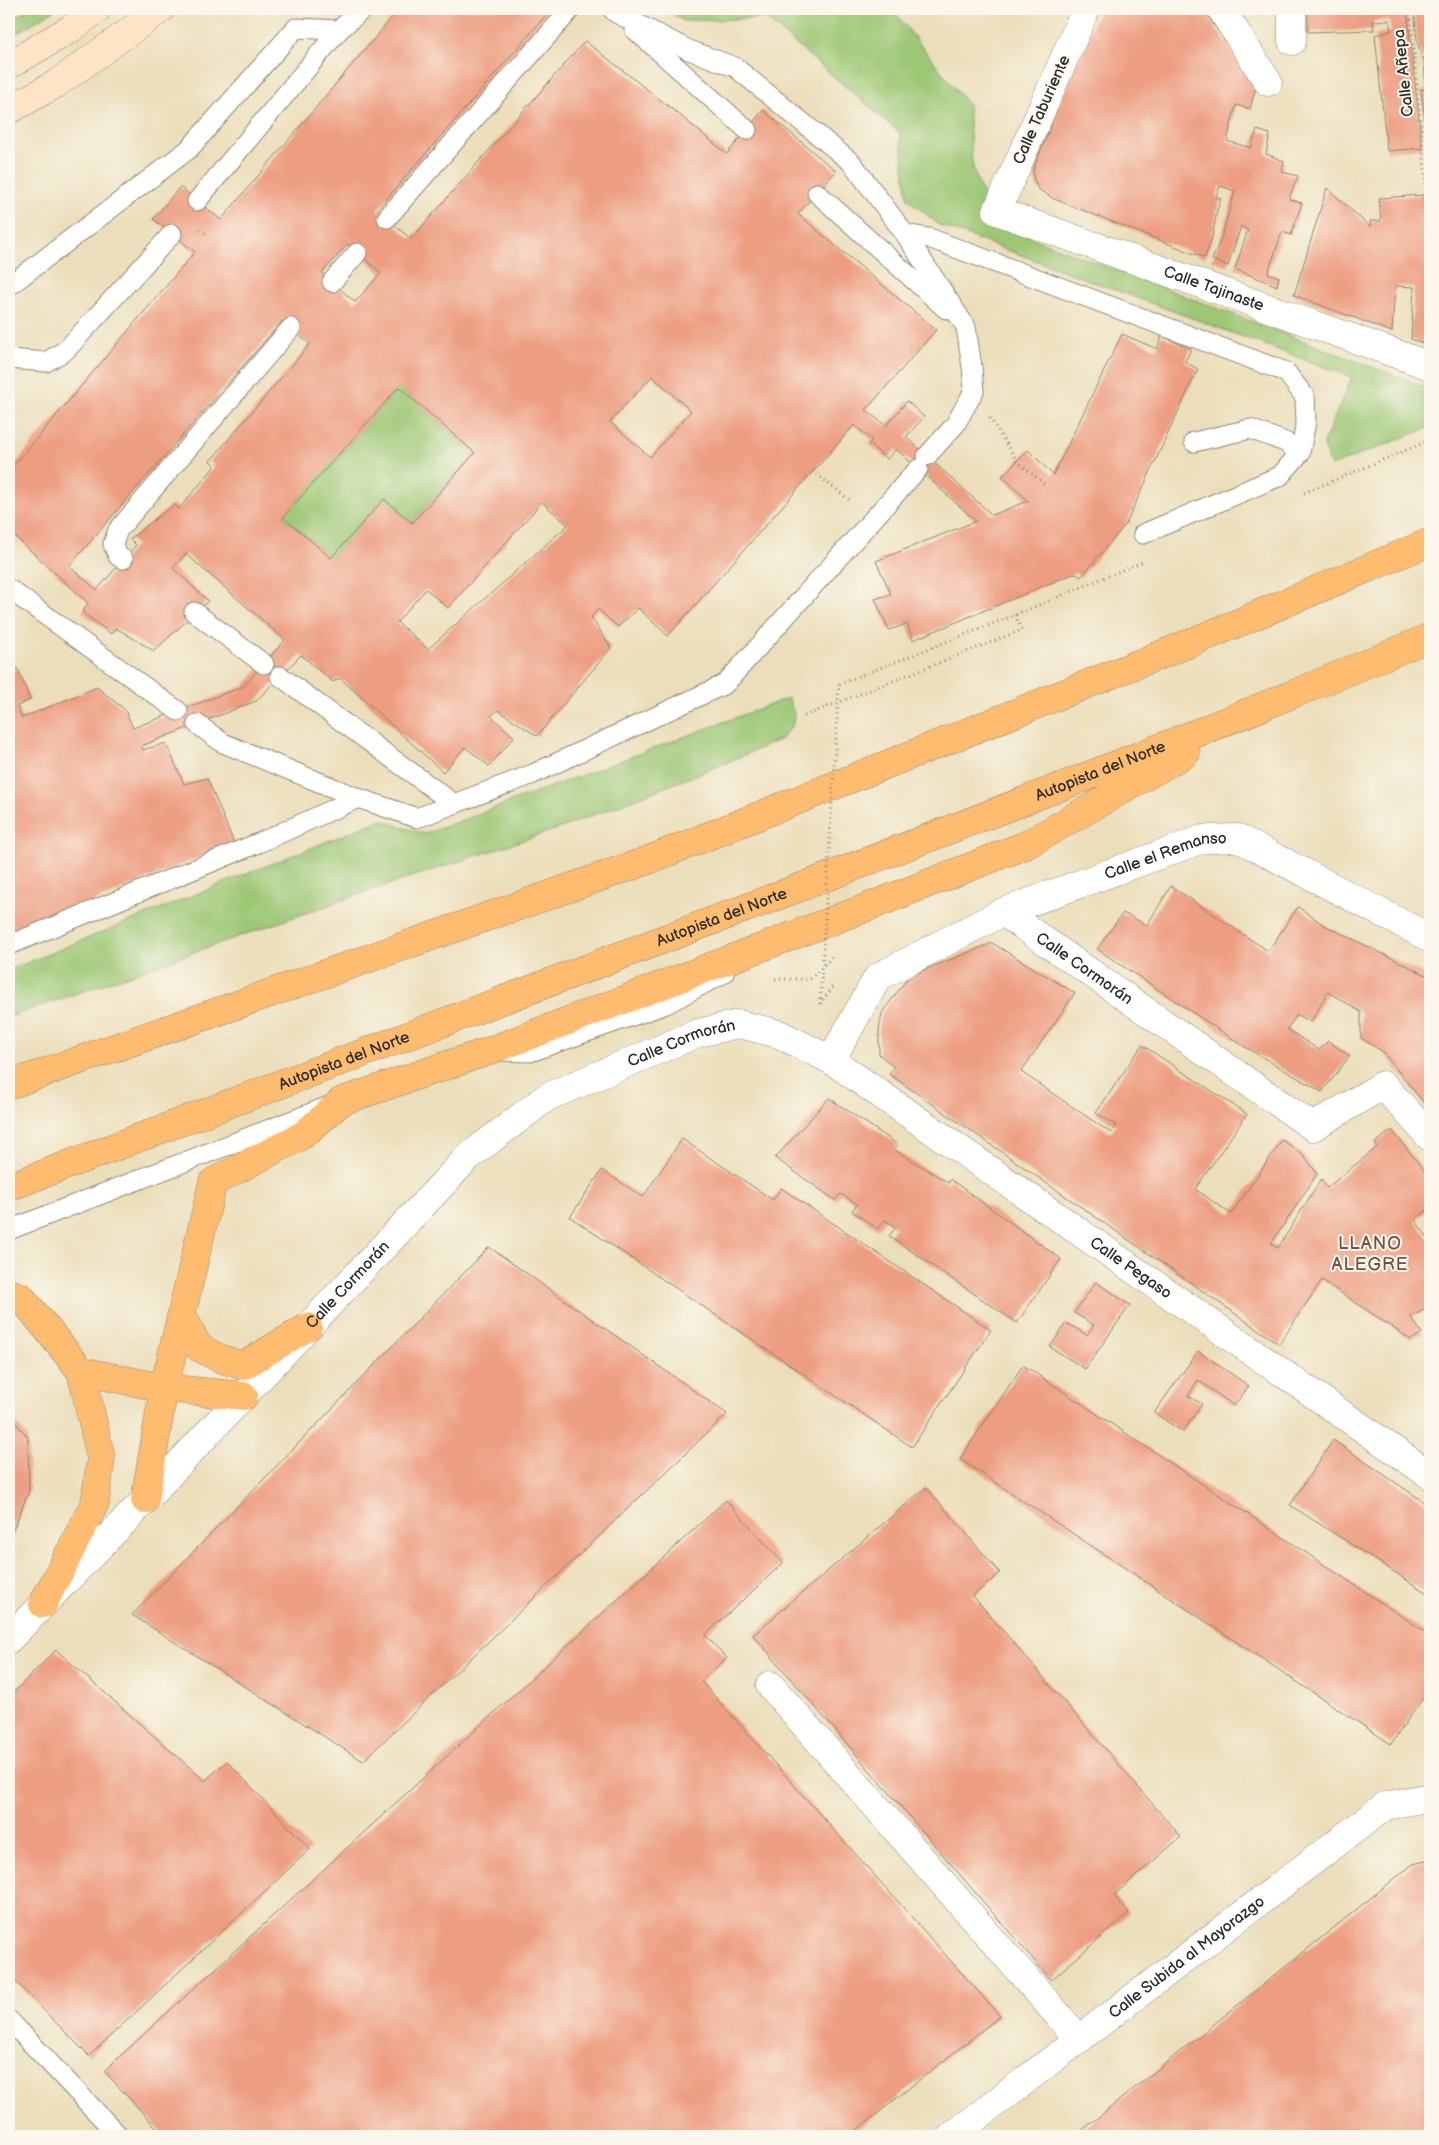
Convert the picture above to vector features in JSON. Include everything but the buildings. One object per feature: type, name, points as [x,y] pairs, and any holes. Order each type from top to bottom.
[{"type":"highway","points":[[9,1085],[646,861],[1195,641],[1430,542]]},
{"type":"highway","name":"Autopista del Norte","points":[[9,1186],[313,1073],[1044,794],[1267,706],[1430,637]]},
{"type":"highway","points":[[145,1500],[164,1388],[213,1182],[303,1134],[342,1101],[489,1051],[786,939],[1026,845],[1267,706]]},
{"type":"highway","points":[[9,1293],[21,1298],[81,1371],[101,1458],[94,1503],[43,1604]]},
{"type":"highway","points":[[182,1314],[198,1347],[219,1358],[243,1366],[308,1327]]},
{"type":"highway","points":[[81,1371],[164,1388],[244,1396]]},
{"type":"main road","points":[[9,65],[72,28],[97,9]]},
{"type":"main road","points":[[9,110],[56,84],[161,9]]},
{"type":"street","name":"Calle Taburiente","points":[[997,212],[1086,9]]},
{"type":"street","points":[[1221,9],[1268,82]]},
{"type":"street","points":[[1292,9],[1292,42]]},
{"type":"street","name":"Calle Tajinaste","points":[[997,212],[1430,366]]},
{"type":"street","name":"Calle el Remanso","points":[[1003,912],[1203,839],[1238,838],[1430,938]]},
{"type":"street","points":[[831,1060],[878,977],[1003,912]]},
{"type":"street","name":"Calle Cormorán","points":[[1003,912],[1313,1128],[1383,1085],[1430,1137]]},
{"type":"street","name":"Calle Cormorán","points":[[145,1500],[468,1157],[547,1097],[698,1033],[740,1024],[779,1034],[831,1060]]},
{"type":"street","name":"Calle Pegaso","points":[[831,1060],[1427,1468]]},
{"type":"street","points":[[9,1639],[145,1500]]},
{"type":"street","points":[[770,1685],[1078,2038]]},
{"type":"street","name":"Calle Subida al Mayorazgo","points":[[952,2136],[1078,2038],[1385,1806],[1430,1797]]},
{"type":"lane","points":[[197,201],[339,30],[362,9]]},
{"type":"lane","points":[[387,218],[571,9]]},
{"type":"lane","points":[[614,11],[747,130]]},
{"type":"lane","points":[[197,724],[223,742],[358,798],[417,818],[533,774],[725,684],[874,519],[955,425],[974,391],[966,326],[905,234],[852,163],[735,67],[689,50],[614,11]]},
{"type":"lane","points":[[9,286],[189,149],[296,28],[339,30]]},
{"type":"lane","points":[[817,193],[966,326]]},
{"type":"lane","points":[[9,359],[46,362],[66,350],[172,234]]},
{"type":"lane","points":[[905,234],[930,238],[1286,372],[1305,397],[1306,422],[1300,453],[1280,476],[1143,534]]},
{"type":"lane","points":[[332,282],[357,253]]},
{"type":"lane","points":[[123,559],[118,556],[113,544],[118,530],[291,328]]},
{"type":"lane","points":[[1194,442],[1250,429],[1285,442],[1300,453]]},
{"type":"lane","points":[[9,589],[178,711]]},
{"type":"lane","points":[[194,612],[264,664]]},
{"type":"lane","points":[[280,676],[454,804]]},
{"type":"lane","points":[[9,945],[261,842],[358,798]]},
{"type":"lane","points":[[9,1230],[342,1101]]},
{"type":"lane","points":[[9,2020],[120,2136]]},
{"type":"path","name":"Calle Añepa","points":[[1410,9],[1430,224]]},
{"type":"path","points":[[974,391],[1017,461],[1044,484]]},
{"type":"path","points":[[1295,497],[1430,440]]},
{"type":"path","points":[[813,471],[874,519]]},
{"type":"path","points":[[820,1004],[839,684],[1015,615],[1150,558]]},
{"type":"path","points":[[804,716],[1022,630],[1015,615]]},
{"type":"green space","points":[[28,9],[56,9],[9,38],[9,22]]},
{"type":"green space","points":[[667,9],[892,9],[968,105],[972,163],[978,184],[987,199],[1034,239],[1430,389],[1430,427],[1331,466],[1323,444],[1352,377],[939,225],[908,199],[900,133],[765,18],[683,21]]},
{"type":"green space","points":[[399,387],[475,453],[412,523],[384,499],[331,558],[283,517]]},
{"type":"green space","points":[[788,698],[794,713],[793,724],[781,739],[726,763],[563,827],[354,896],[9,1017],[9,970],[380,820],[425,834]]},
{"type":"district","name":"LLANO ALEGRE","points":[[1370,1253]]}]
